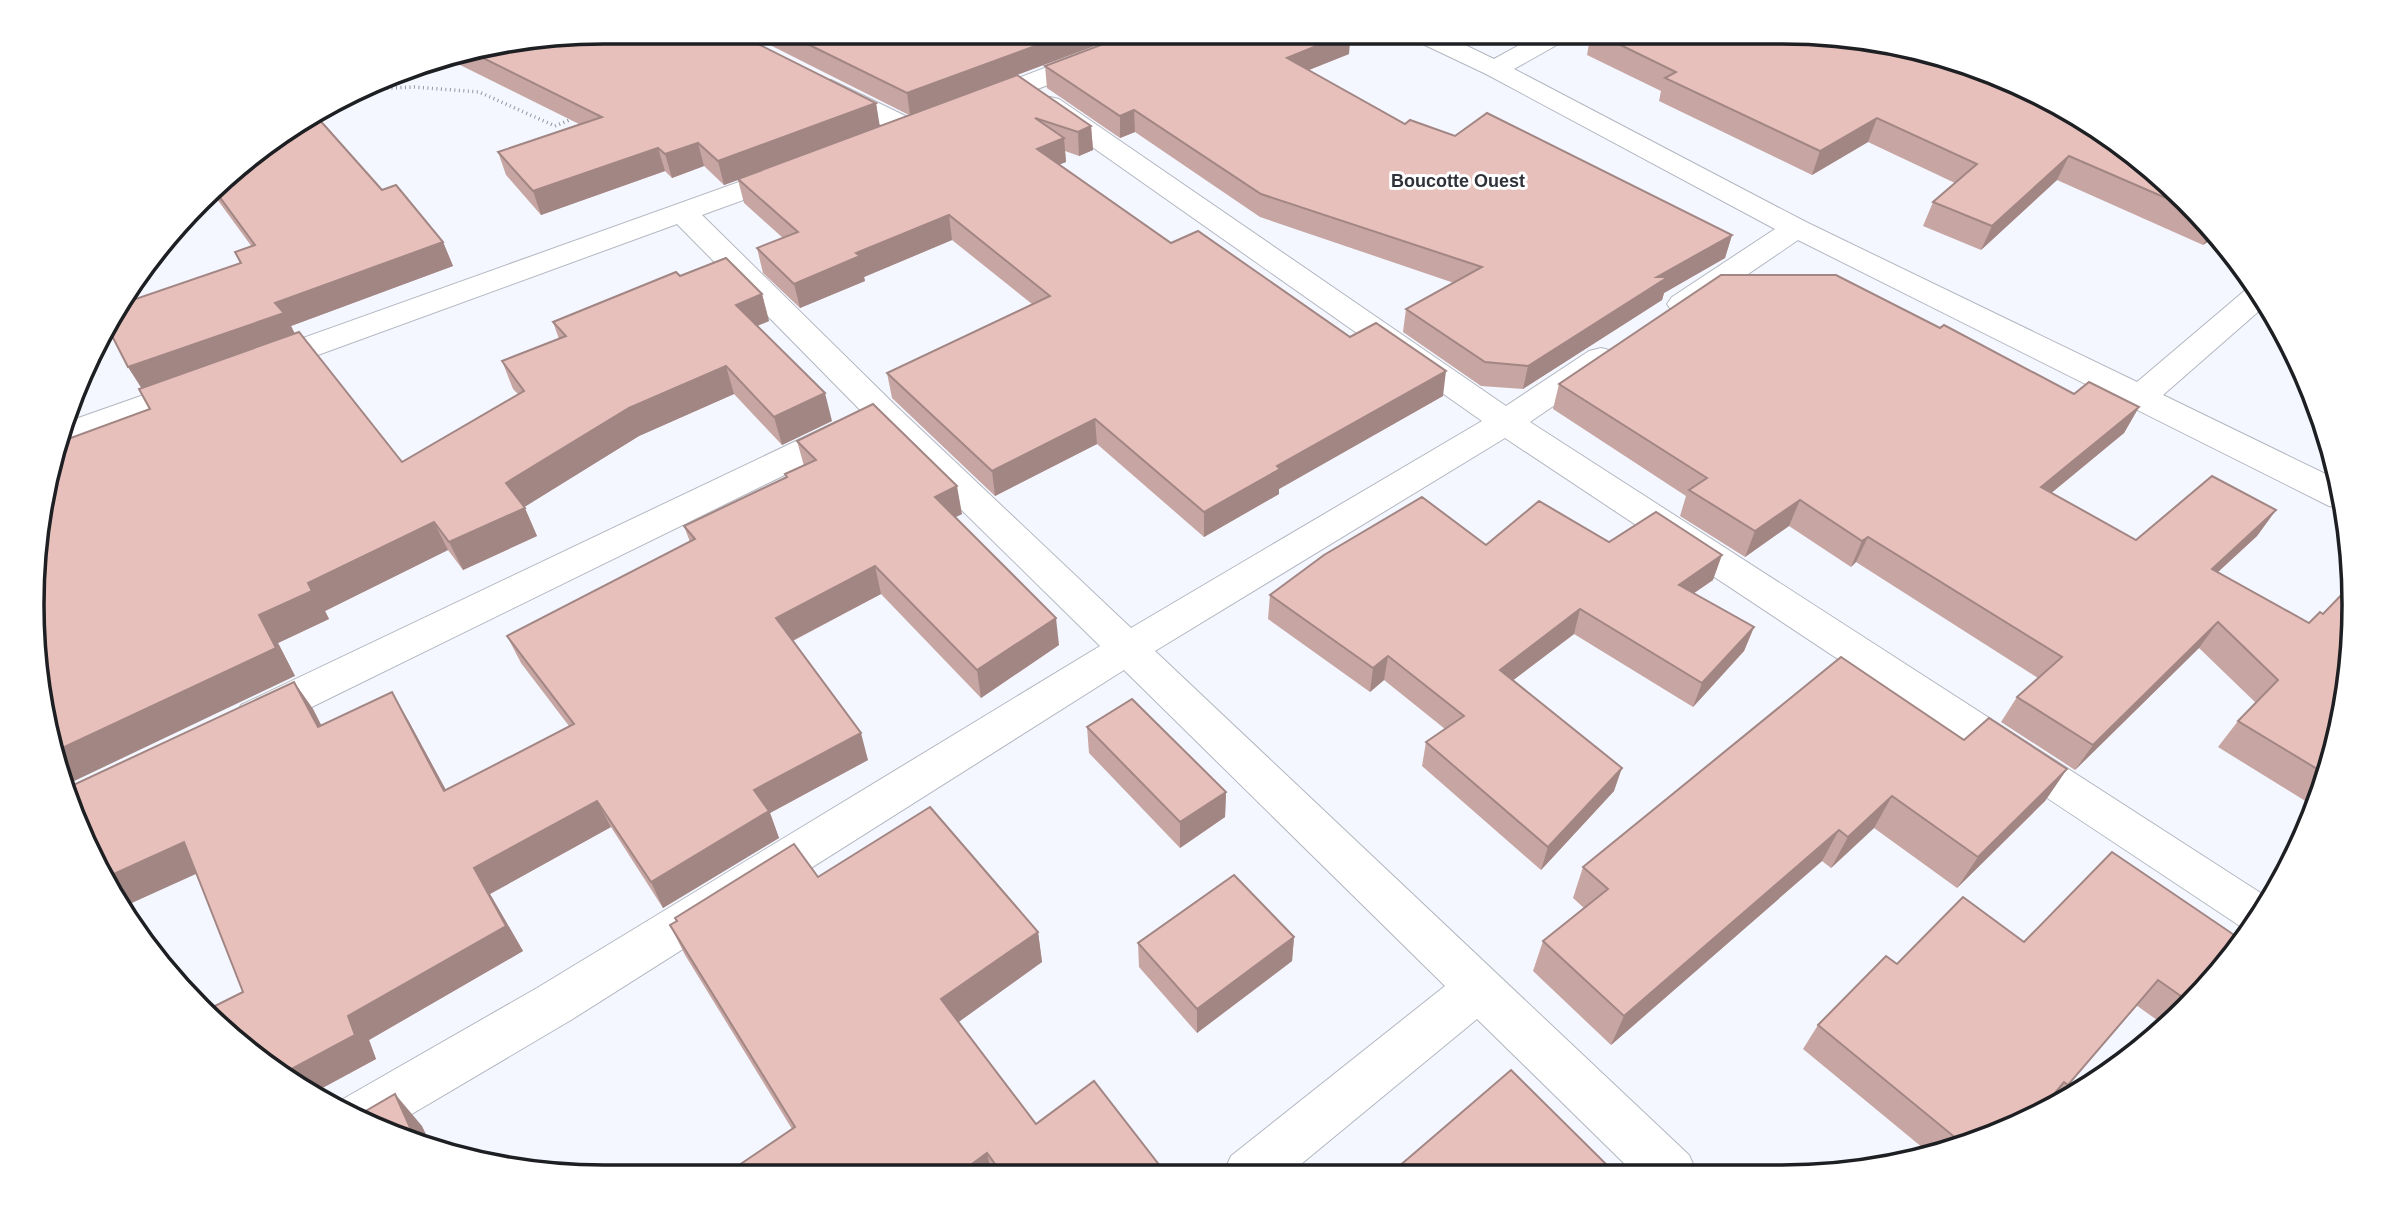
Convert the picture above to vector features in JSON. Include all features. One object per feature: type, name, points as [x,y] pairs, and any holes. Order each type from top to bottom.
[{"type":"street","points":[[872,143],[1132,44]]},
{"type":"street","points":[[1443,44],[1796,228],[2330,491]]},
{"type":"street","points":[[1495,69],[1540,44]]},
{"type":"street","points":[[806,75],[935,119]]},
{"type":"street","points":[[1023,86],[1506,422],[2251,911]]},
{"type":"street","points":[[72,429],[228,376],[822,161]]},
{"type":"street","points":[[683,213],[883,413],[1663,1165]]},
{"type":"street","points":[[366,1112],[554,1004],[1127,649],[1506,422],[1796,228]]},
{"type":"street","points":[[2139,398],[2252,300]]},
{"type":"street","points":[[223,732],[883,413]]},
{"type":"street","points":[[1260,1165],[1479,988]]},
{"type":"path","points":[[385,88],[414,87],[479,92],[555,126],[579,116]]},
{"type":"building","points":[[758,44],[876,103],[718,161],[698,143],[665,154],[658,148],[533,191],[498,152],[602,117],[483,58],[568,45]]},
{"type":"building","points":[[807,44],[1040,44],[907,93]]},
{"type":"building","points":[[1103,44],[1321,44],[1287,58],[1405,124],[1410,120],[1455,136],[1487,113],[1732,235],[1657,277],[1668,277],[1528,366],[1485,362],[1406,309],[1482,267],[1261,194],[1134,110],[1120,116],[1045,66]]},
{"type":"building","points":[[1619,44],[1818,45],[1927,63],[1996,86],[2062,119],[2123,160],[2168,199],[2069,156],[1992,226],[1933,202],[1977,164],[1877,118],[1820,151],[1665,78],[1676,72]]},
{"type":"building","points":[[1017,75],[1091,126],[1078,132],[1035,118],[1064,138],[1037,149],[1171,243],[1198,231],[1350,337],[1376,323],[1446,371],[1277,466],[1280,469],[1204,512],[1095,419],[992,471],[887,373],[1050,296],[949,215],[856,253],[860,256],[794,284],[757,248],[798,232],[738,179]]},
{"type":"building","points":[[321,121],[382,190],[396,185],[443,242],[275,303],[284,313],[128,367],[112,336],[134,300],[241,263],[235,252],[255,245],[220,197],[263,160]]},
{"type":"building","points":[[726,258],[762,294],[736,305],[825,393],[774,417],[726,366],[629,408],[506,483],[525,508],[449,542],[434,522],[308,583],[312,591],[259,615],[276,648],[63,748],[49,678],[44,604],[49,531],[69,438],[150,409],[139,389],[299,332],[402,462],[524,391],[502,361],[566,336],[553,322],[676,272],[680,276]]},
{"type":"building","points":[[1721,275],[1836,275],[1940,328],[1944,325],[2074,394],[2089,382],[2139,407],[2041,487],[2136,540],[2212,476],[2276,510],[2212,569],[2309,623],[2320,612],[2323,614],[2342,595],[2337,678],[2317,769],[2238,721],[2278,680],[2218,622],[2093,745],[2017,697],[2062,657],[1868,537],[1862,541],[1800,500],[1755,531],[1689,490],[1707,478],[1559,384]]},
{"type":"building","points":[[873,404],[957,486],[935,497],[1056,618],[977,670],[875,566],[776,618],[861,733],[754,790],[769,811],[651,882],[597,801],[474,868],[506,926],[348,1016],[355,1035],[291,1069],[214,1007],[243,992],[184,842],[113,874],[86,819],[74,785],[294,682],[318,727],[392,692],[444,791],[574,724],[507,636],[695,539],[684,526],[787,477],[785,474],[816,460],[797,441]]},
{"type":"building","points":[[1422,497],[1486,545],[1539,501],[1609,542],[1656,512],[1722,555],[1679,585],[1754,627],[1702,683],[1580,609],[1500,670],[1622,768],[1548,847],[1426,742],[1464,716],[1388,656],[1373,668],[1270,595],[1324,555]]},
{"type":"building","points":[[1841,657],[1964,740],[1989,718],[2067,769],[1978,857],[1892,796],[1848,837],[1839,830],[1624,1016],[1543,941],[1608,889],[1583,867]]},
{"type":"building","points":[[1132,699],[1226,792],[1180,822],[1087,727]]},
{"type":"building","points":[[930,807],[1038,932],[941,999],[1036,1124],[1094,1081],[1159,1165],[996,1165],[987,1153],[971,1165],[739,1165],[795,1127],[670,925],[677,921],[675,918],[794,844],[818,877]]},
{"type":"building","points":[[2112,852],[2234,935],[2182,997],[2158,980],[2068,1085],[2064,1082],[2054,1094],[2030,1107],[1996,1123],[1955,1137],[1818,1025],[1886,956],[1897,964],[1963,897],[2024,942]]},
{"type":"building","points":[[1234,875],[1294,937],[1197,1009],[1138,943]]},
{"type":"building","points":[[1511,1070],[1607,1165],[1400,1165]]},
{"type":"building","points":[[395,1094],[411,1131],[390,1123],[365,1111]]},
{"type":"district","name":"Boucotte Ouest","points":[[1458,181]]}]
